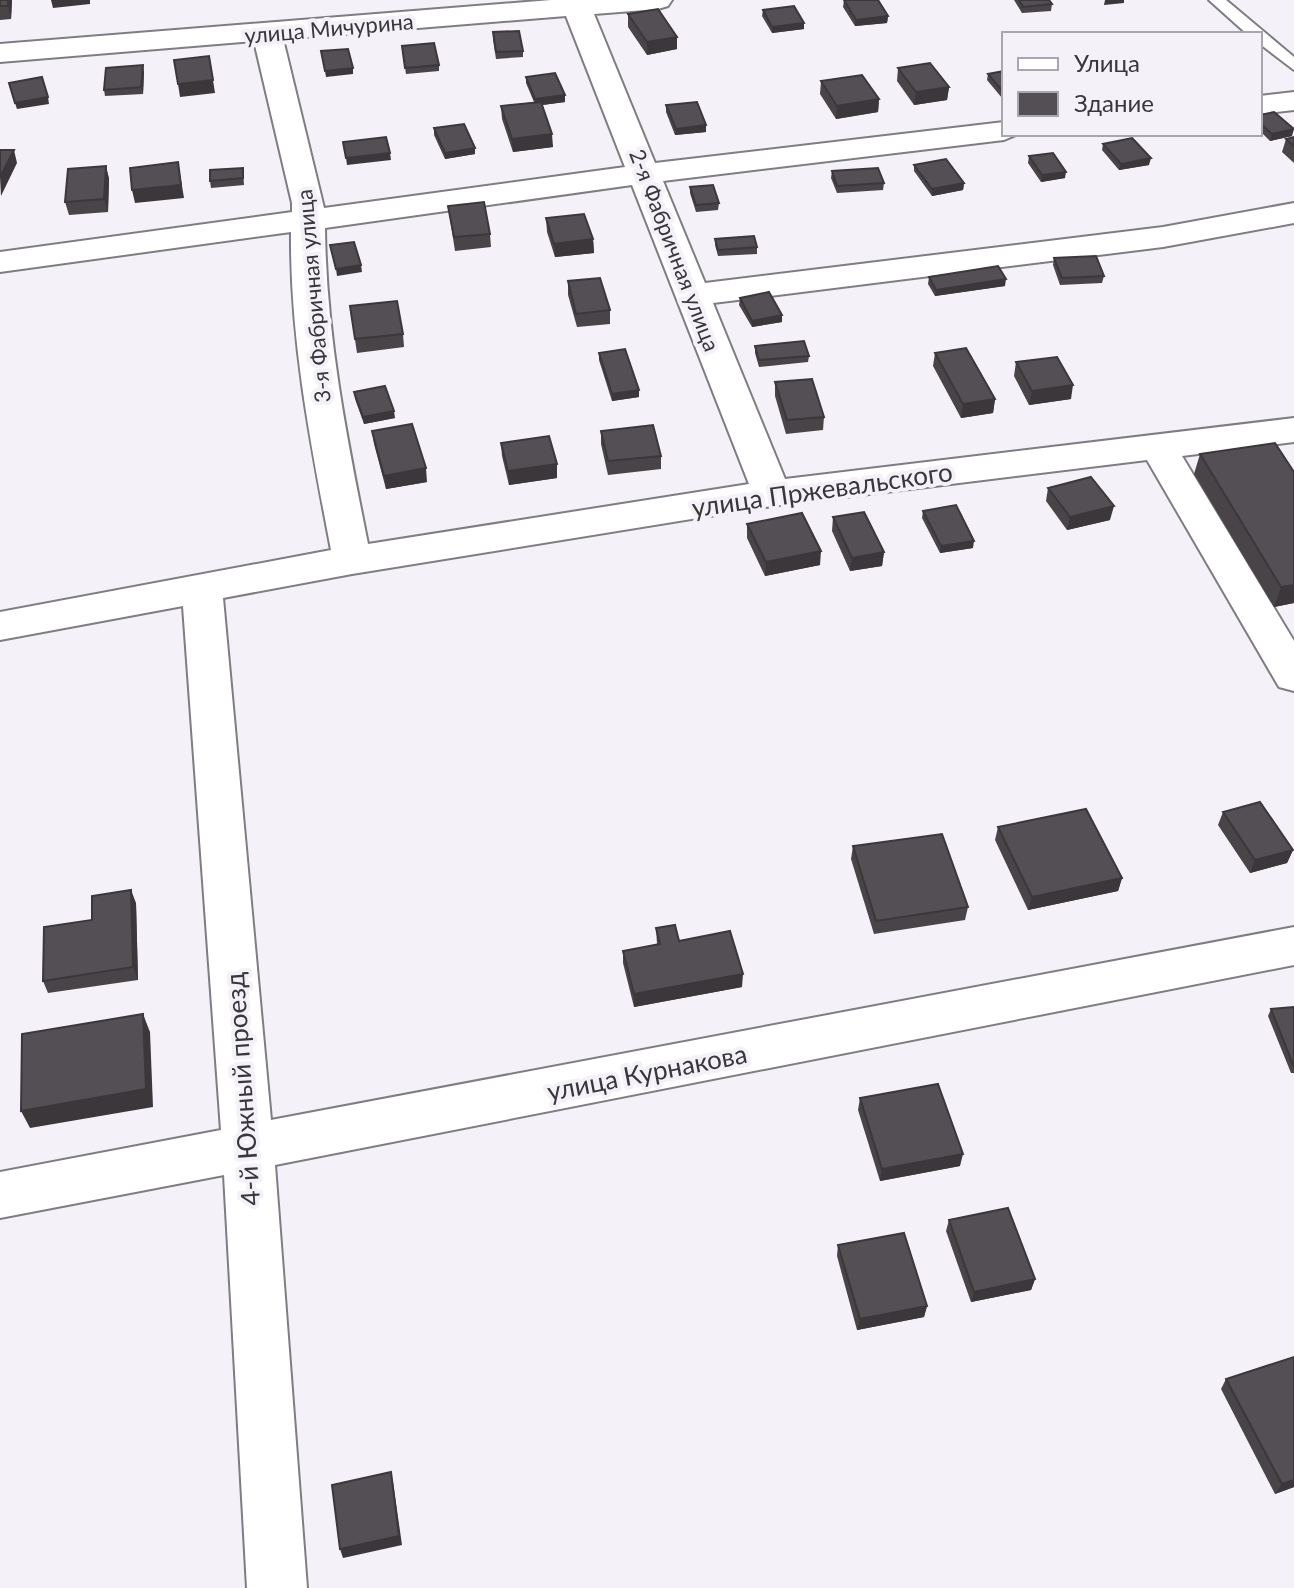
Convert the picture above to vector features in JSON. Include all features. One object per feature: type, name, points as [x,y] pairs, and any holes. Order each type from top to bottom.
[{"type":"street","name":"улица Мичурина","points":[[0,53],[658,0]]},
{"type":"street","name":"2-я Фабричная улица","points":[[577,8],[772,493]]},
{"type":"street","name":"3-я Фабричная улица","points":[[267,33],[306,195],[308,280],[322,404],[352,560]]},
{"type":"street","points":[[1262,105],[1294,101]]},
{"type":"street","points":[[0,262],[788,155],[1002,131]]},
{"type":"street","points":[[692,295],[1147,239],[1294,213]]},
{"type":"street","name":"улица Пржевальского","points":[[202,590],[352,560],[772,493],[1294,430]]},
{"type":"street","points":[[1158,447],[1294,676]]},
{"type":"street","points":[[0,626],[202,590]]},
{"type":"street","name":"4-й Южный проезд","points":[[202,590],[248,1150],[277,1588]]},
{"type":"street","name":"улица Курнакова","points":[[0,1195],[248,1150],[1294,946]]},
{"type":"lane","points":[[1217,0],[1255,32]]},
{"type":"lane","points":[[1262,38],[1294,65]]},
{"type":"building","points":[[0,0],[8,0],[8,6],[0,6]]},
{"type":"building","points":[[844,0],[878,0],[888,16],[856,20]]},
{"type":"building","points":[[1019,0],[1049,0],[1052,4],[1023,7]]},
{"type":"building","points":[[794,6],[804,23],[772,27],[763,10]]},
{"type":"building","points":[[658,9],[677,37],[647,42],[628,14]]},
{"type":"building","points":[[519,31],[523,51],[496,52],[493,32]]},
{"type":"building","points":[[434,43],[439,65],[405,68],[402,46]]},
{"type":"building","points":[[348,49],[353,68],[325,71],[321,51]]},
{"type":"building","points":[[209,56],[213,80],[178,84],[174,60]]},
{"type":"building","points":[[930,63],[949,87],[916,92],[898,68]]},
{"type":"building","points":[[143,65],[141,87],[104,90],[106,68]]},
{"type":"building","points":[[1002,71],[1002,91],[988,74]]},
{"type":"building","points":[[555,73],[565,95],[535,99],[526,77]]},
{"type":"building","points":[[862,75],[879,99],[837,106],[821,81]]},
{"type":"building","points":[[42,77],[48,97],[15,103],[9,83]]},
{"type":"building","points":[[541,102],[552,134],[512,139],[501,106]]},
{"type":"building","points":[[697,102],[706,125],[676,129],[666,105]]},
{"type":"building","points":[[1274,112],[1294,129],[1272,134],[1262,125],[1262,115]]},
{"type":"building","points":[[464,124],[475,148],[445,153],[434,128]]},
{"type":"building","points":[[386,137],[390,153],[346,158],[343,142]]},
{"type":"building","points":[[1132,138],[1151,158],[1121,164],[1103,144]]},
{"type":"building","points":[[0,150],[14,150],[0,177]]},
{"type":"building","points":[[1053,153],[1066,172],[1042,175],[1029,156]]},
{"type":"building","points":[[946,159],[964,183],[932,189],[914,165]]},
{"type":"building","points":[[178,162],[181,185],[132,190],[130,168]]},
{"type":"building","points":[[106,166],[104,199],[65,202],[68,169]]},
{"type":"building","points":[[243,168],[243,178],[210,181],[210,170]]},
{"type":"building","points":[[878,168],[884,183],[837,186],[832,171]]},
{"type":"building","points":[[713,185],[719,203],[696,205],[690,187]]},
{"type":"building","points":[[484,202],[490,234],[454,237],[448,206]]},
{"type":"building","points":[[584,214],[593,239],[554,244],[546,218]]},
{"type":"building","points":[[754,236],[757,247],[718,250],[715,239]]},
{"type":"building","points":[[354,242],[361,265],[336,269],[330,245]]},
{"type":"building","points":[[1096,256],[1104,276],[1062,278],[1054,258]]},
{"type":"building","points":[[998,266],[1006,279],[936,290],[929,277]]},
{"type":"building","points":[[600,278],[610,310],[576,314],[568,281]]},
{"type":"building","points":[[769,292],[782,315],[752,321],[740,298]]},
{"type":"building","points":[[397,301],[403,334],[355,339],[350,306]]},
{"type":"building","points":[[804,341],[809,356],[759,360],[755,346]]},
{"type":"building","points":[[966,348],[995,399],[963,404],[935,353]]},
{"type":"building","points":[[625,349],[639,390],[612,394],[599,353]]},
{"type":"building","points":[[1057,357],[1073,385],[1032,391],[1016,362]]},
{"type":"building","points":[[812,379],[824,417],[787,420],[775,382]]},
{"type":"building","points":[[385,386],[394,411],[363,417],[354,392]]},
{"type":"building","points":[[412,424],[426,468],[384,476],[372,431]]},
{"type":"building","points":[[653,425],[661,456],[608,461],[601,431]]},
{"type":"building","points":[[549,436],[557,464],[508,471],[501,443]]},
{"type":"building","points":[[1275,443],[1294,472],[1294,585],[1281,587],[1200,454]]},
{"type":"building","points":[[1091,477],[1114,506],[1070,517],[1048,488]]},
{"type":"building","points":[[956,505],[974,541],[941,546],[923,511]]},
{"type":"building","points":[[864,512],[884,552],[852,558],[833,517]]},
{"type":"building","points":[[802,513],[821,551],[766,562],[747,524]]},
{"type":"building","points":[[1260,802],[1293,850],[1255,860],[1223,812]]},
{"type":"building","points":[[1086,809],[1122,878],[1032,897],[998,827]]},
{"type":"building","points":[[942,834],[968,907],[876,921],[853,846]]},
{"type":"building","points":[[131,890],[133,967],[43,981],[44,927],[92,920],[92,896]]},
{"type":"building","points":[[675,925],[679,941],[730,931],[743,974],[634,994],[623,951],[660,944],[656,928]]},
{"type":"building","points":[[1294,1007],[1294,1067],[1271,1009]]},
{"type":"building","points":[[143,1014],[146,1089],[21,1111],[22,1034]]},
{"type":"building","points":[[938,1084],[963,1154],[882,1169],[860,1098]]},
{"type":"building","points":[[1008,1208],[1035,1279],[974,1292],[949,1220]]},
{"type":"building","points":[[904,1233],[927,1306],[860,1319],[838,1245]]},
{"type":"building","points":[[1294,1357],[1294,1480],[1282,1484],[1226,1379]]},
{"type":"building","points":[[391,1472],[399,1536],[340,1549],[332,1485]]}]
